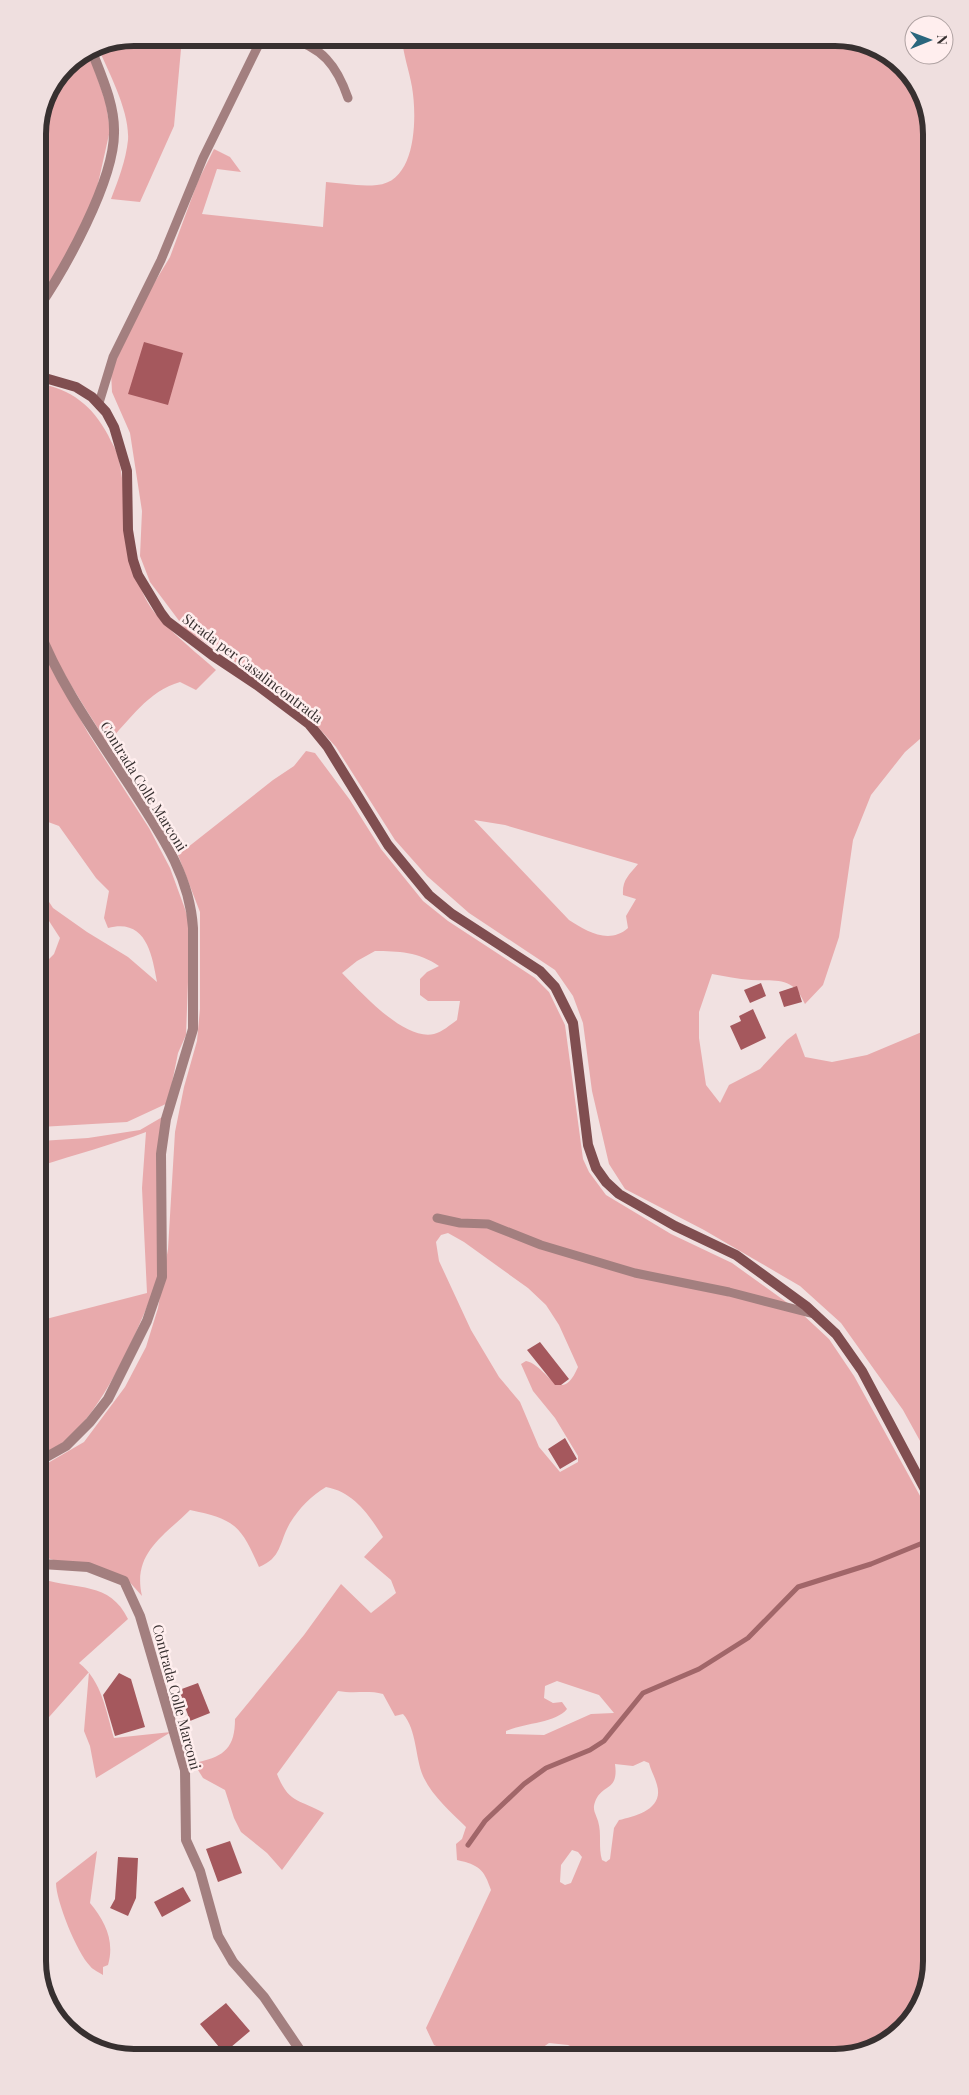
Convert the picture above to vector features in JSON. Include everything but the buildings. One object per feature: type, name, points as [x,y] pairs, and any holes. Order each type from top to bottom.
[{"type":"main road","name":"Strada per Casalincontrada","points":[[46,379],[76,388],[99,403],[114,427],[127,471],[128,530],[133,560],[138,574],[161,613],[168,621],[212,655],[257,685],[308,724],[327,746],[388,844],[418,883],[452,914],[540,971],[560,995],[573,1023],[590,1151],[596,1168],[606,1182],[619,1194],[675,1226],[736,1255],[814,1314],[836,1334],[862,1371],[923,1487]]},
{"type":"street","points":[[46,294],[90,215],[101,190],[113,145],[114,134],[111,107],[93,56]]},
{"type":"street","name":"Contrada Colle Marconi","points":[[46,644],[75,702],[171,850],[192,913],[193,1029],[166,1118],[161,1154],[162,1277],[147,1321],[108,1399],[90,1422],[66,1446],[46,1457]]},
{"type":"street","name":"Contrada Colle Marconi","points":[[46,1564],[88,1567],[124,1581],[140,1616],[185,1770],[186,1840],[200,1870],[218,1936],[233,1962],[264,1997],[299,2049]]},
{"type":"lane","points":[[99,403],[113,357],[161,260],[203,158],[258,46]]},
{"type":"lane","points":[[310,46],[328,59],[340,74],[348,98]]},
{"type":"lane","points":[[437,1218],[488,1224],[541,1245],[635,1274],[729,1292],[814,1314]]},
{"type":"shaded area","points":[[128,46],[181,46],[174,126],[140,202],[111,199],[119,178],[128,140],[126,117],[100,53]]},
{"type":"shaded area","points":[[403,46],[841,46],[874,55],[888,64],[905,81],[914,95],[921,117],[923,134],[923,736],[905,752],[871,795],[853,840],[839,937],[823,985],[805,1004],[795,989],[783,982],[746,980],[712,974],[699,1012],[699,1038],[706,1085],[720,1103],[729,1085],[760,1069],[796,1033],[805,1057],[832,1062],[867,1055],[923,1032],[923,1446],[903,1410],[841,1323],[800,1286],[704,1230],[625,1189],[609,1164],[592,1091],[583,1023],[573,996],[555,970],[469,913],[427,876],[395,840],[336,747],[307,715],[246,669],[186,630],[150,582],[140,556],[142,511],[130,433],[112,392],[111,372],[136,313],[170,257],[198,181],[214,149],[230,157],[241,172],[217,169],[202,214],[323,227],[326,182],[377,185],[390,181],[400,172],[407,160],[414,130],[414,99]],"holes":[[[474,820],[505,825],[638,864],[624,885],[623,895],[636,899],[626,916],[628,928],[621,933],[605,936],[590,932],[569,920]]]},
{"type":"shaded area","points":[[90,58],[106,103],[110,130],[95,197],[61,265],[46,287],[46,128],[49,111],[61,85],[76,68]]},
{"type":"shaded area","points":[[46,385],[80,400],[102,424],[118,456],[131,550],[140,586],[148,603],[161,620],[216,670],[196,690],[180,682],[158,692],[140,707],[107,743],[46,638]]},
{"type":"shaded area","points":[[46,657],[88,733],[149,828],[170,868],[188,918],[186,1035],[178,1053],[168,1103],[127,1122],[46,1127],[46,962],[54,954],[60,938],[46,919],[46,897],[53,908],[128,957],[157,982],[153,960],[145,941],[139,933],[131,928],[121,926],[108,928],[104,918],[109,891],[96,878],[59,826],[46,821]]},
{"type":"shaded area","points":[[306,751],[315,753],[350,800],[381,849],[423,901],[448,921],[535,978],[549,992],[565,1025],[583,1159],[589,1172],[606,1195],[671,1234],[732,1263],[800,1312],[829,1339],[854,1376],[923,1501],[922,1973],[914,2000],[908,2010],[888,2031],[874,2040],[858,2046],[835,2049],[576,2049],[568,2045],[549,2043],[540,2049],[443,2049],[434,2045],[426,2028],[491,1890],[486,1877],[480,1869],[457,1860],[456,1844],[462,1839],[466,1827],[431,1790],[423,1776],[411,1728],[403,1714],[395,1716],[383,1694],[338,1691],[277,1774],[281,1784],[291,1796],[324,1813],[282,1870],[267,1853],[241,1832],[234,1818],[225,1790],[203,1778],[198,1770],[199,1762],[216,1757],[227,1749],[233,1737],[235,1719],[304,1635],[341,1584],[371,1613],[396,1593],[391,1580],[364,1557],[383,1537],[366,1513],[353,1499],[326,1487],[315,1494],[302,1507],[286,1530],[276,1554],[272,1559],[259,1567],[247,1542],[235,1526],[217,1517],[190,1510],[161,1537],[146,1557],[140,1581],[142,1596],[126,1578],[46,1557],[46,1464],[84,1442],[125,1387],[146,1347],[158,1308],[168,1249],[175,1132],[184,1087],[197,1041],[200,1009],[200,912],[178,855],[273,780],[294,766]],"holes":[[[375,951],[408,953],[424,958],[439,966],[427,972],[420,979],[420,995],[428,1001],[460,1001],[457,1020],[434,1034],[422,1034],[397,1023],[384,1013],[342,973],[357,961]],[[448,1233],[464,1242],[528,1288],[546,1305],[559,1325],[578,1367],[571,1379],[565,1384],[559,1385],[534,1364],[526,1361],[521,1364],[533,1391],[555,1418],[578,1456],[578,1462],[560,1472],[539,1447],[520,1402],[499,1377],[471,1330],[439,1261],[436,1242],[441,1235]],[[557,1681],[599,1695],[614,1713],[591,1714],[544,1735],[506,1734],[506,1731],[513,1728],[555,1717],[567,1709],[562,1702],[553,1703],[544,1698],[545,1686]],[[644,1761],[649,1763],[658,1793],[653,1806],[633,1816],[619,1820],[614,1828],[610,1859],[606,1862],[602,1860],[601,1855],[599,1826],[594,1807],[595,1802],[598,1796],[615,1779],[615,1764],[633,1766]],[[572,1850],[578,1852],[582,1857],[571,1883],[565,1885],[560,1882],[561,1865]]]},
{"type":"shaded area","points":[[164,1116],[158,1279],[122,1362],[98,1402],[71,1437],[46,1452],[46,1319],[147,1293],[142,1188],[146,1132],[46,1164],[46,1141],[88,1138],[140,1130]]},
{"type":"shaded area","points":[[46,1580],[102,1593],[112,1598],[121,1607],[128,1619],[79,1663],[89,1673],[46,1721]]},
{"type":"shaded area","points":[[89,1673],[102,1697],[114,1738],[171,1732],[96,1778],[90,1746],[84,1731]]},
{"type":"shaded area","points":[[97,1851],[90,1903],[104,1924],[109,1940],[110,1956],[108,1965],[103,1967],[103,1975],[91,1967],[79,1950],[63,1914],[56,1883]]},
{"type":"waterway","points":[[468,1845],[485,1821],[524,1784],[546,1768],[590,1750],[604,1741],[643,1693],[699,1669],[748,1638],[798,1587],[871,1564],[923,1543]]}]
